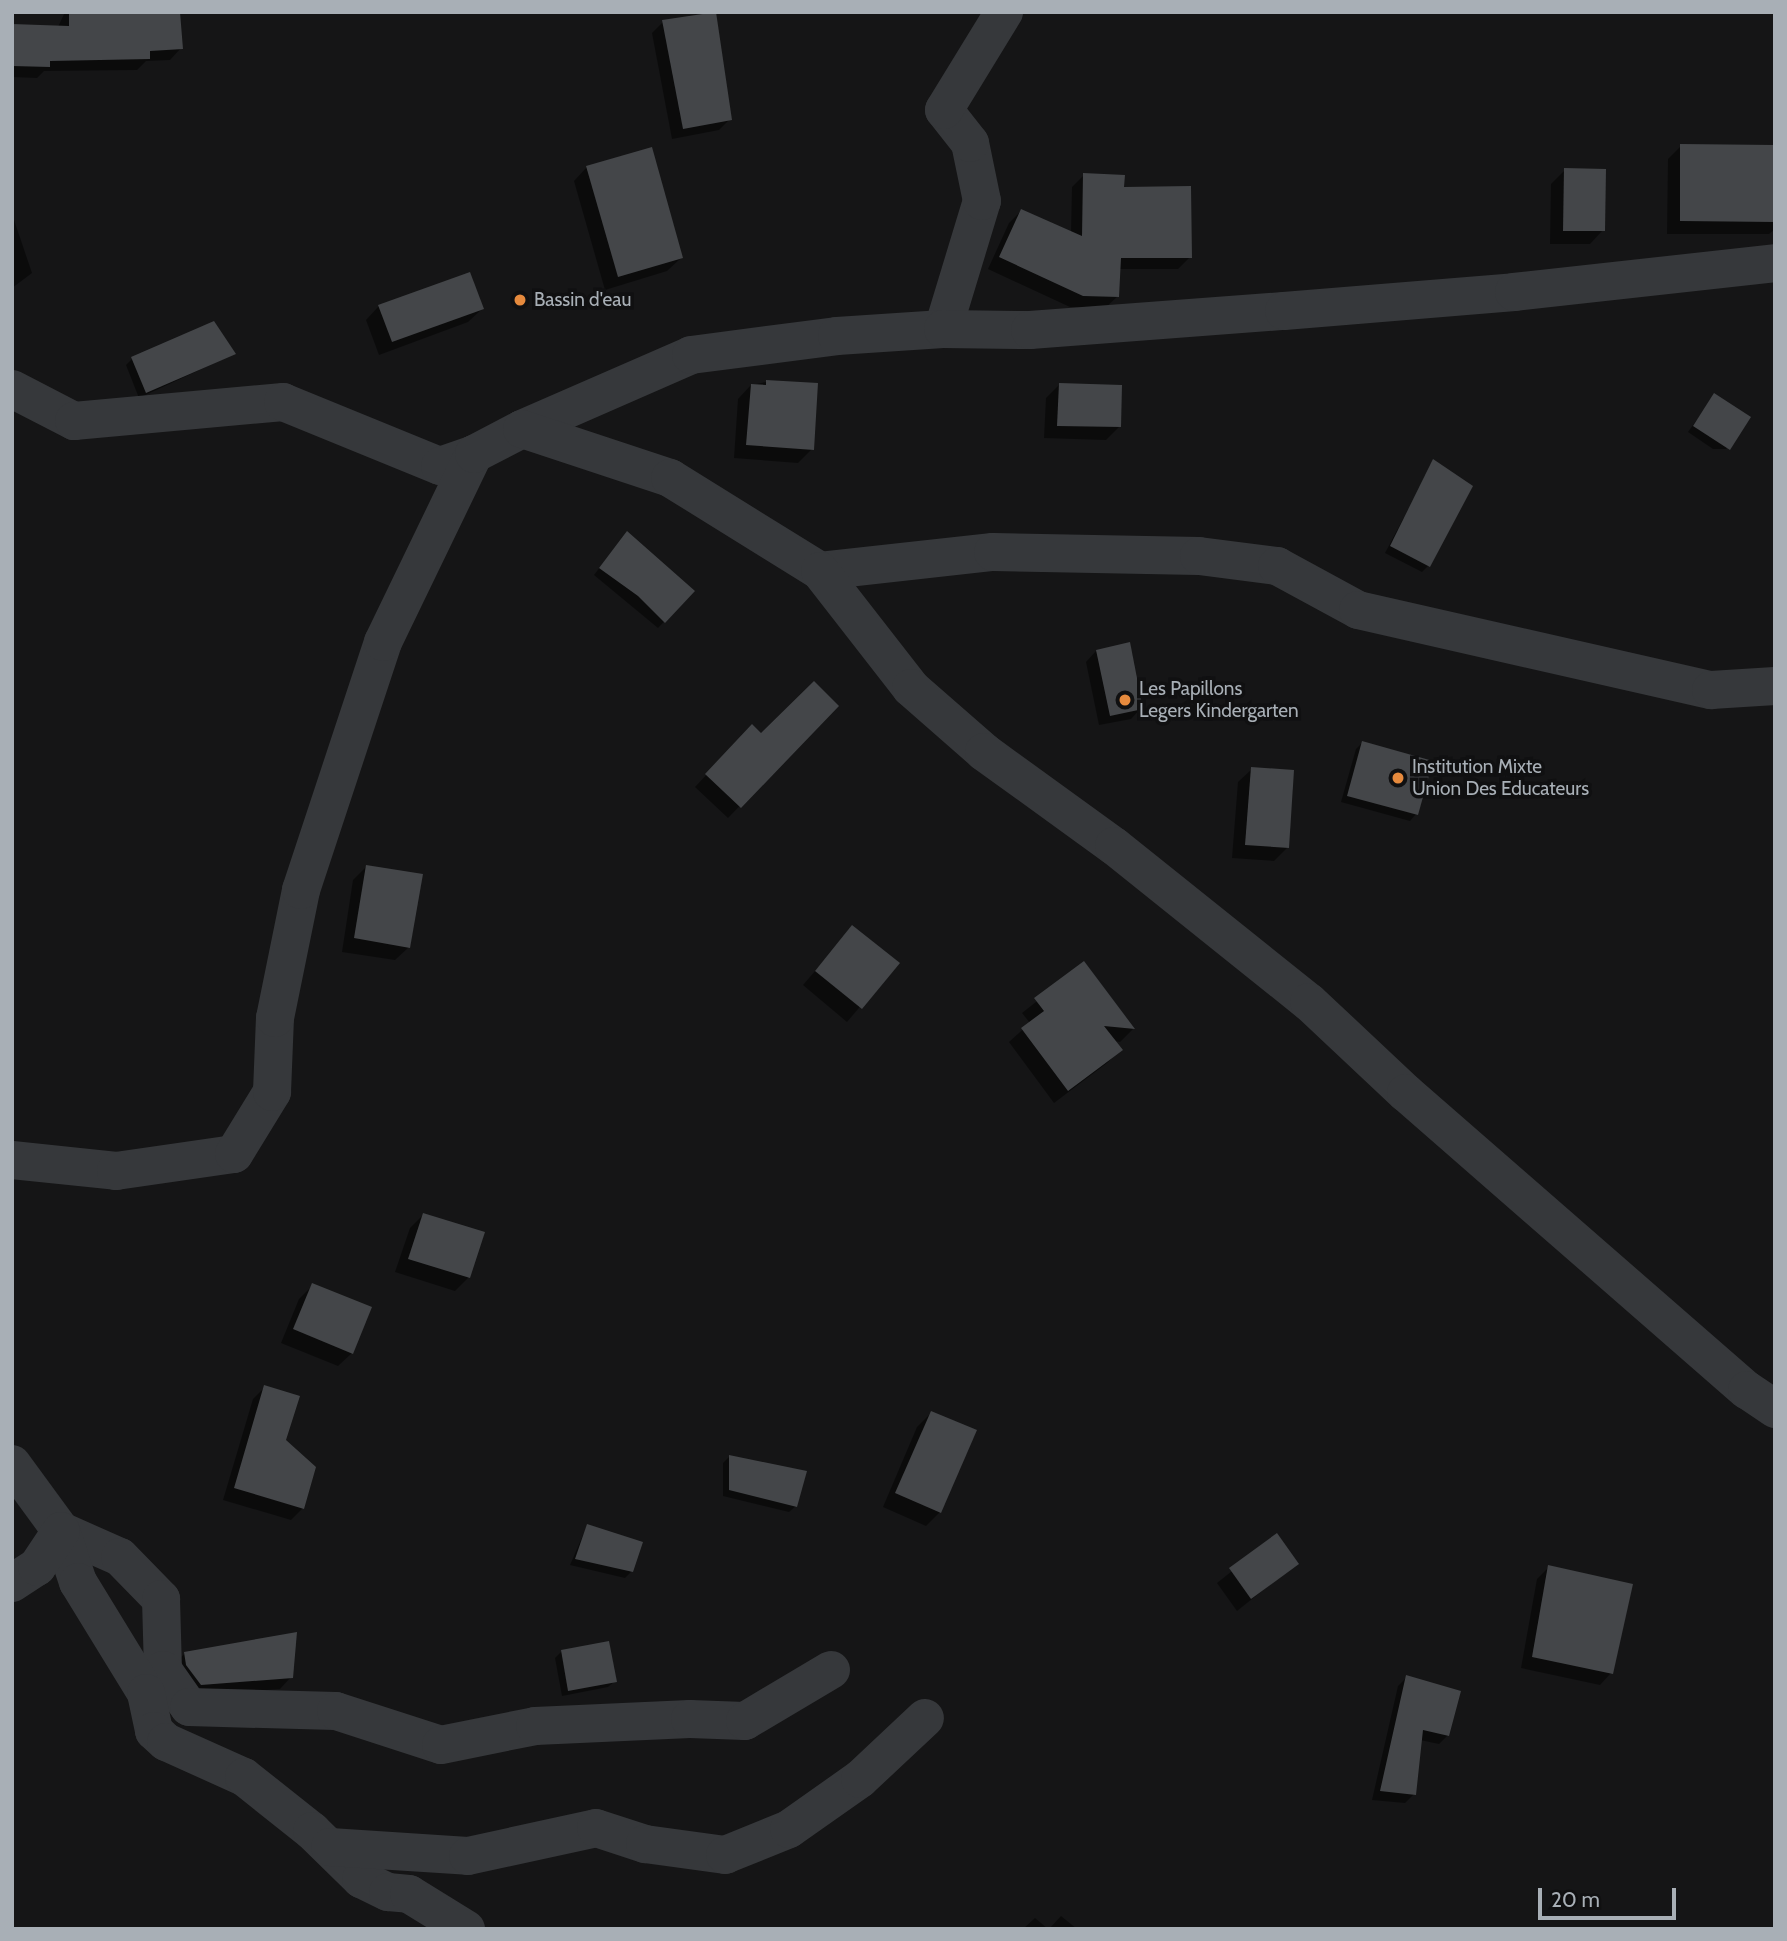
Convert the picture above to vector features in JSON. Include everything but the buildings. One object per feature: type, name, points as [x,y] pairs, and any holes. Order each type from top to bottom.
[{"type":"street","points":[[943,329],[982,201],[970,143],[944,110],[1004,12]]},
{"type":"street","points":[[12,389],[74,421],[283,402],[440,466],[474,454],[522,429],[691,355],[837,336],[943,329],[1030,330],[1514,292],[1775,263]]},
{"type":"street","points":[[522,429],[670,478],[820,571],[911,688],[984,752],[1114,846],[1309,1002],[1406,1093],[1747,1390],[1775,1409]]},
{"type":"street","points":[[12,1160],[116,1171],[234,1154],[272,1092],[275,1018],[301,890],[383,642],[474,454]]},
{"type":"street","points":[[820,571],[993,552],[1199,556],[1278,566],[1358,610],[1711,690],[1775,686]]},
{"type":"street","points":[[12,1464],[61,1531],[78,1582],[146,1693],[154,1731],[166,1742],[244,1777],[330,1847],[361,1879],[388,1892],[409,1894],[466,1929]]},
{"type":"street","points":[[12,1583],[37,1567],[61,1531]]},
{"type":"street","points":[[61,1531],[120,1557],[162,1599],[163,1670],[189,1707],[336,1711],[441,1745],[534,1726],[690,1719],[745,1721],[831,1670]]},
{"type":"street","points":[[330,1847],[468,1856],[596,1828],[645,1844],[725,1855],[789,1829],[860,1779],[925,1718]]},
{"type":"place","name":"Bassin d'eau","points":[[520,300]]},
{"type":"place","name":"Les Papillons Legers Kindergarten","points":[[1125,700]]},
{"type":"place","name":"Institution Mixte Union Des Educateurs","points":[[1398,778]]}]
